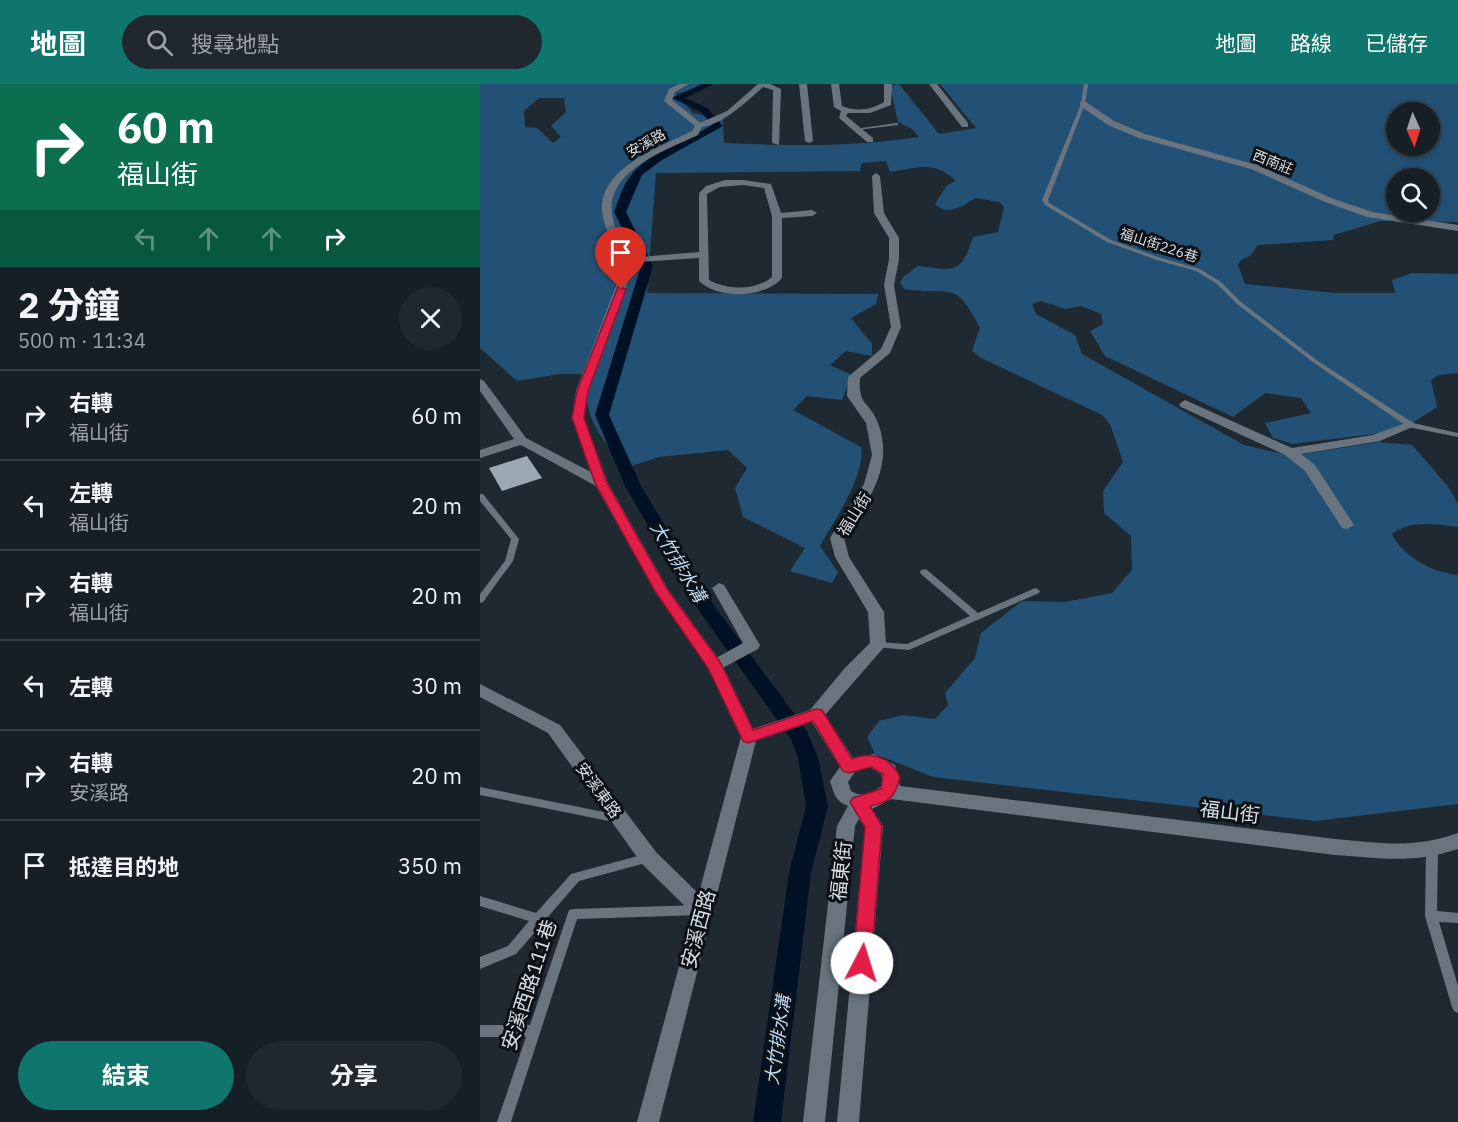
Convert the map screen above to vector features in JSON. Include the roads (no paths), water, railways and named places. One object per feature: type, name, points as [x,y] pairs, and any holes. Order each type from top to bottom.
[{"type":"street","name":"安溪路","points":[[631,260],[607,217],[609,197],[614,182],[639,162],[695,133],[699,125],[668,101],[672,91],[685,84]]},
{"type":"street","points":[[699,125],[730,113],[762,84],[777,89],[776,143]]},
{"type":"street","points":[[803,84],[809,141]]},
{"type":"street","points":[[835,84],[838,107],[845,111],[862,111],[882,107],[888,103],[888,84]]},
{"type":"street","points":[[933,84],[965,125]]},
{"type":"street","name":"西南莊","points":[[1083,104],[1111,123],[1142,136],[1254,167],[1328,200],[1370,215],[1458,228]]},
{"type":"street","points":[[845,111],[842,116],[870,140]]},
{"type":"street","name":"福山街","points":[[876,176],[879,213],[894,238],[894,259],[889,285],[896,327],[886,351],[854,377],[853,396],[872,422],[879,457],[873,483],[837,538],[837,546],[841,557],[861,582],[877,614],[878,645]]},
{"type":"street","points":[[749,182],[768,186],[777,216],[777,278],[772,285],[757,288],[710,286],[704,281],[703,193],[708,188],[749,182]]},
{"type":"street","points":[[777,216],[812,213]]},
{"type":"street","points":[[705,254],[631,260],[582,391],[578,418],[601,483],[662,591],[718,663],[748,737],[816,714],[850,673],[878,645]]},
{"type":"street","points":[[480,383],[522,441],[601,483]]},
{"type":"street","points":[[1185,404],[1290,452],[1310,468],[1347,525]]},
{"type":"street","points":[[1290,452],[1376,438],[1411,425]]},
{"type":"street","points":[[480,454],[522,441]]},
{"type":"street","points":[[718,663],[752,645],[719,588]]},
{"type":"street","name":"安溪東路","points":[[480,690],[554,729],[649,858],[702,910]]},
{"type":"street","points":[[816,714],[849,767]]},
{"type":"street","name":"安溪西路","points":[[648,1122],[748,737]]},
{"type":"street","points":[[858,802],[850,800],[839,788],[841,774],[849,767],[864,761],[882,764],[892,777],[888,792]]},
{"type":"street","name":"福山街","points":[[858,802],[875,801],[888,792],[1335,847],[1400,852],[1432,850],[1458,842]]},
{"type":"street","name":"福東街","points":[[814,1122],[846,826],[858,802],[874,826],[848,1122]]},
{"type":"lane","name":"福山街226巷","points":[[1086,84],[1083,104],[1045,200],[1047,204],[1109,241],[1198,270],[1219,283],[1239,303],[1316,362],[1411,425],[1458,435]]},
{"type":"lane","points":[[857,129],[896,124]]},
{"type":"lane","points":[[480,496],[515,539],[508,561],[480,600]]},
{"type":"lane","points":[[924,573],[976,616]]},
{"type":"lane","points":[[878,645],[908,647],[1036,591]]},
{"type":"lane","points":[[480,791],[620,819]]},
{"type":"lane","points":[[1432,850],[1431,916],[1458,1007]]},
{"type":"lane","points":[[480,963],[512,950],[575,877],[649,858]]},
{"type":"lane","points":[[480,901],[538,919]]},
{"type":"lane","name":"安溪西路111巷","points":[[504,1122],[573,915],[702,910]]},
{"type":"lane","points":[[1431,916],[1458,918]]},
{"type":"lane","points":[[480,1031],[535,1031]]},
{"type":"waterway","name":"大竹排水溝","points":[[710,84],[677,98],[704,110],[718,126],[659,158],[638,173],[630,185],[620,212],[647,266],[602,415],[634,488],[708,611],[800,736],[808,758],[817,806],[800,873],[767,1122]]}]
